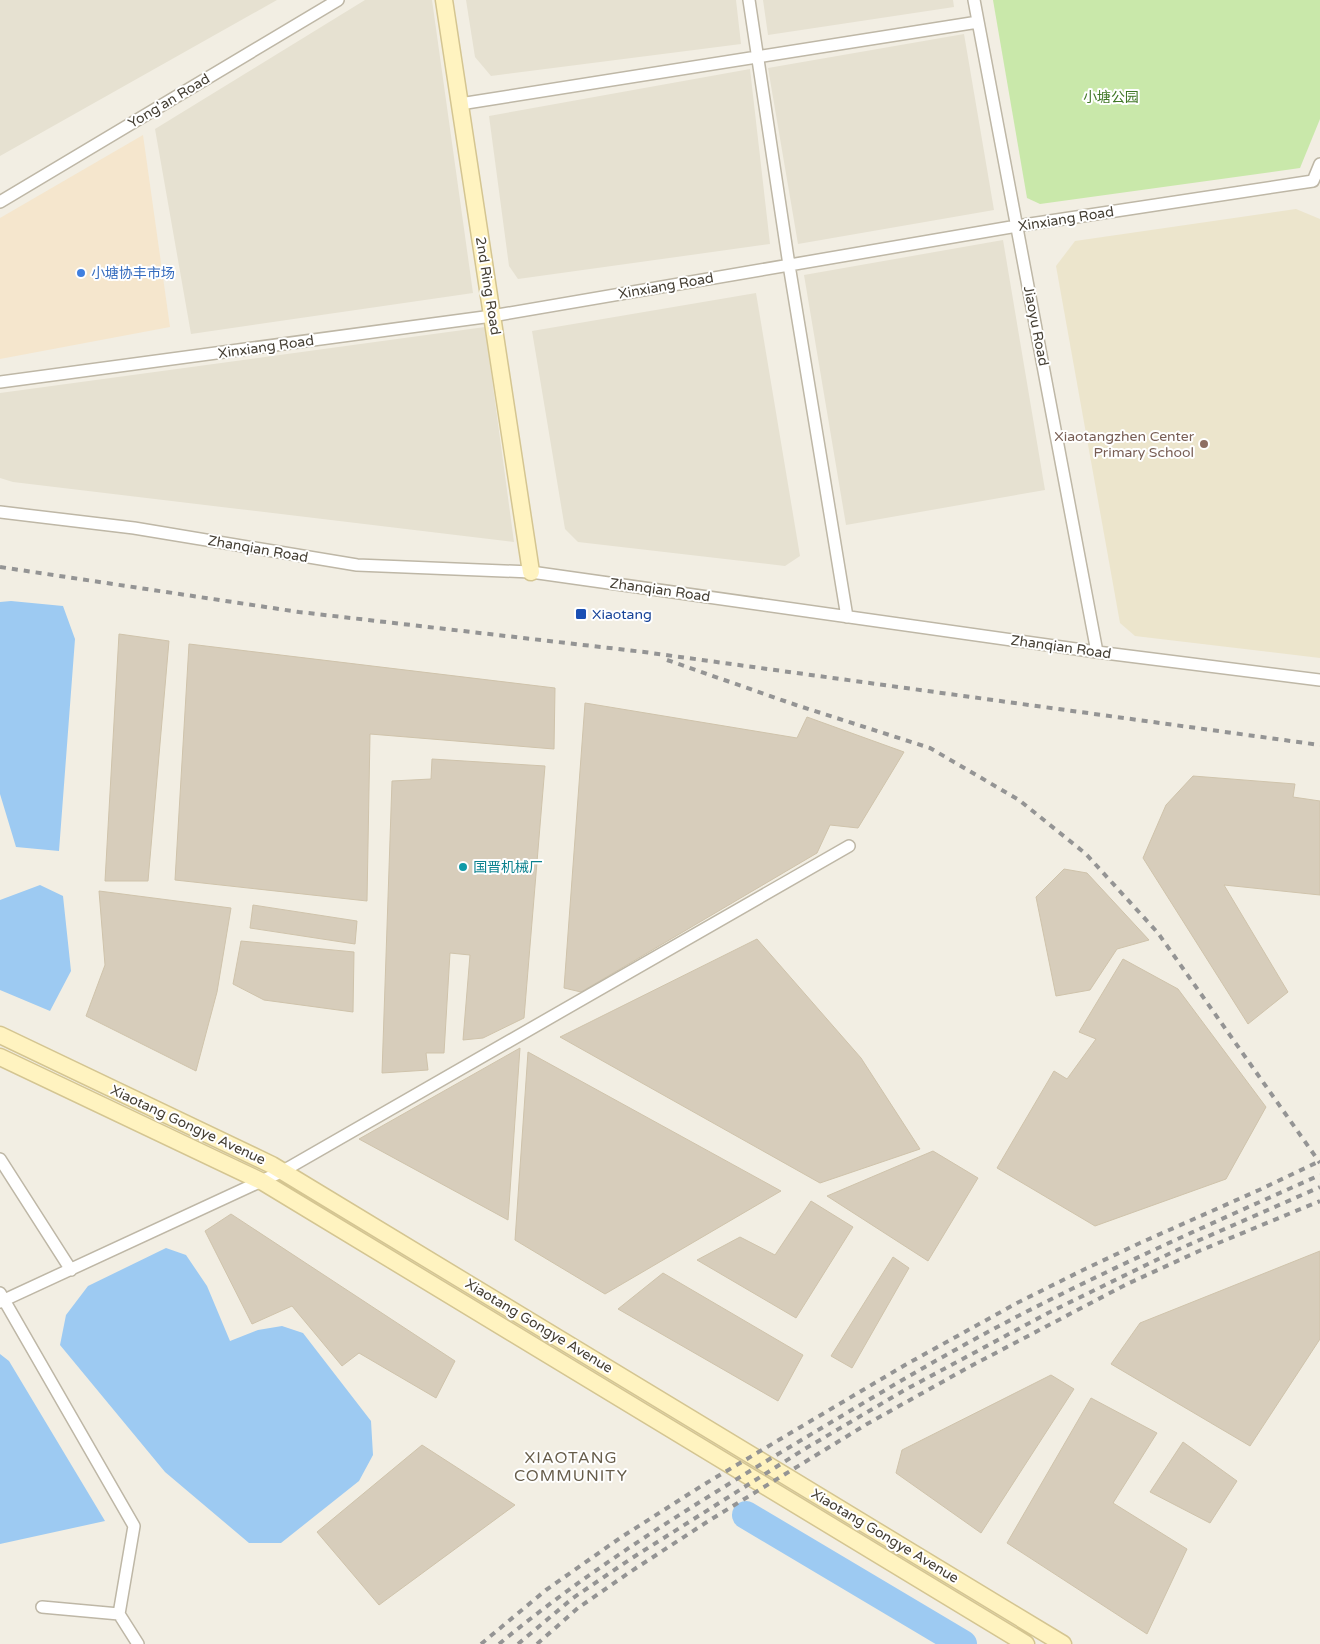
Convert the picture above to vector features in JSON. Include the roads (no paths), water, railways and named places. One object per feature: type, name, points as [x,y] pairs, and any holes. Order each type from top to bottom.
[{"type":"main road","name":"2nd Ring Road","points":[[444,0],[531,572]]},
{"type":"main road","name":"Xiaotang Gongye Avenue","points":[[0,1036],[283,1172],[1063,1644]]},
{"type":"main road","name":"Xiaotang Gongye Avenue","points":[[0,1057],[263,1182],[1026,1644]]},
{"type":"street","name":"Yong'an Road","points":[[0,202],[338,0]]},
{"type":"street","points":[[749,0],[789,265],[847,617]]},
{"type":"street","name":"Jiaoyu Road","points":[[974,0],[1097,652]]},
{"type":"street","points":[[460,104],[978,22]]},
{"type":"street","name":"Xinxiang Road","points":[[0,382],[492,316],[1017,226],[1316,183],[1320,164]]},
{"type":"street","name":"Zhanqian Road","points":[[0,512],[134,528],[357,566],[531,572],[1097,652],[1320,680]]},
{"type":"street","points":[[138,1644],[119,1614],[134,1526],[1,1299],[71,1270],[283,1172],[849,846]]},
{"type":"street","points":[[0,1159],[71,1270]]},
{"type":"street","points":[[42,1607],[119,1614]]},
{"type":"water","points":[[11,601],[63,606],[75,639],[59,851],[16,847],[0,794],[0,602]]},
{"type":"water","points":[[40,885],[63,896],[71,971],[50,1011],[0,990],[0,900]]},
{"type":"water","points":[[166,1248],[186,1255],[207,1286],[230,1341],[258,1330],[282,1326],[303,1333],[371,1421],[373,1455],[359,1481],[281,1543],[249,1543],[165,1472],[60,1345],[66,1315],[88,1286]]},
{"type":"water","points":[[0,1354],[9,1361],[105,1521],[0,1544]]},
{"type":"waterway","points":[[746,1515],[963,1644]]},
{"type":"railway","points":[[0,567],[299,612],[644,652],[1320,745]]},
{"type":"railway","points":[[667,660],[796,705],[930,748],[1019,800],[1086,854],[1158,933],[1320,1163]]},
{"type":"railway","points":[[481,1644],[546,1590],[620,1538],[703,1485],[905,1365],[1017,1303],[1085,1269],[1320,1161]]},
{"type":"railway","points":[[499,1644],[566,1592],[670,1521],[778,1454],[973,1340],[1159,1247],[1320,1175]]},
{"type":"railway","points":[[518,1644],[573,1598],[632,1558],[803,1450],[903,1391],[1048,1313],[1105,1285],[1177,1250],[1320,1187]]},
{"type":"railway","points":[[537,1644],[578,1608],[630,1572],[710,1520],[867,1424],[969,1367],[1127,1284],[1199,1251],[1320,1201]]},
{"type":"place","name":"小塘协丰市场","points":[[81,273]]},
{"type":"place","name":"Xiaotangzhen Center Primary School","points":[[1204,444]]},
{"type":"place","name":"Xiaotang","points":[[581,614]]},
{"type":"place","name":"国晋机械厂","points":[[463,867]]},
{"type":"district","name":"XIAOTANG COMMUNITY","points":[[571,1467]]},
{"type":"park label","name":"小塘公园","points":[[1111,97]]}]
